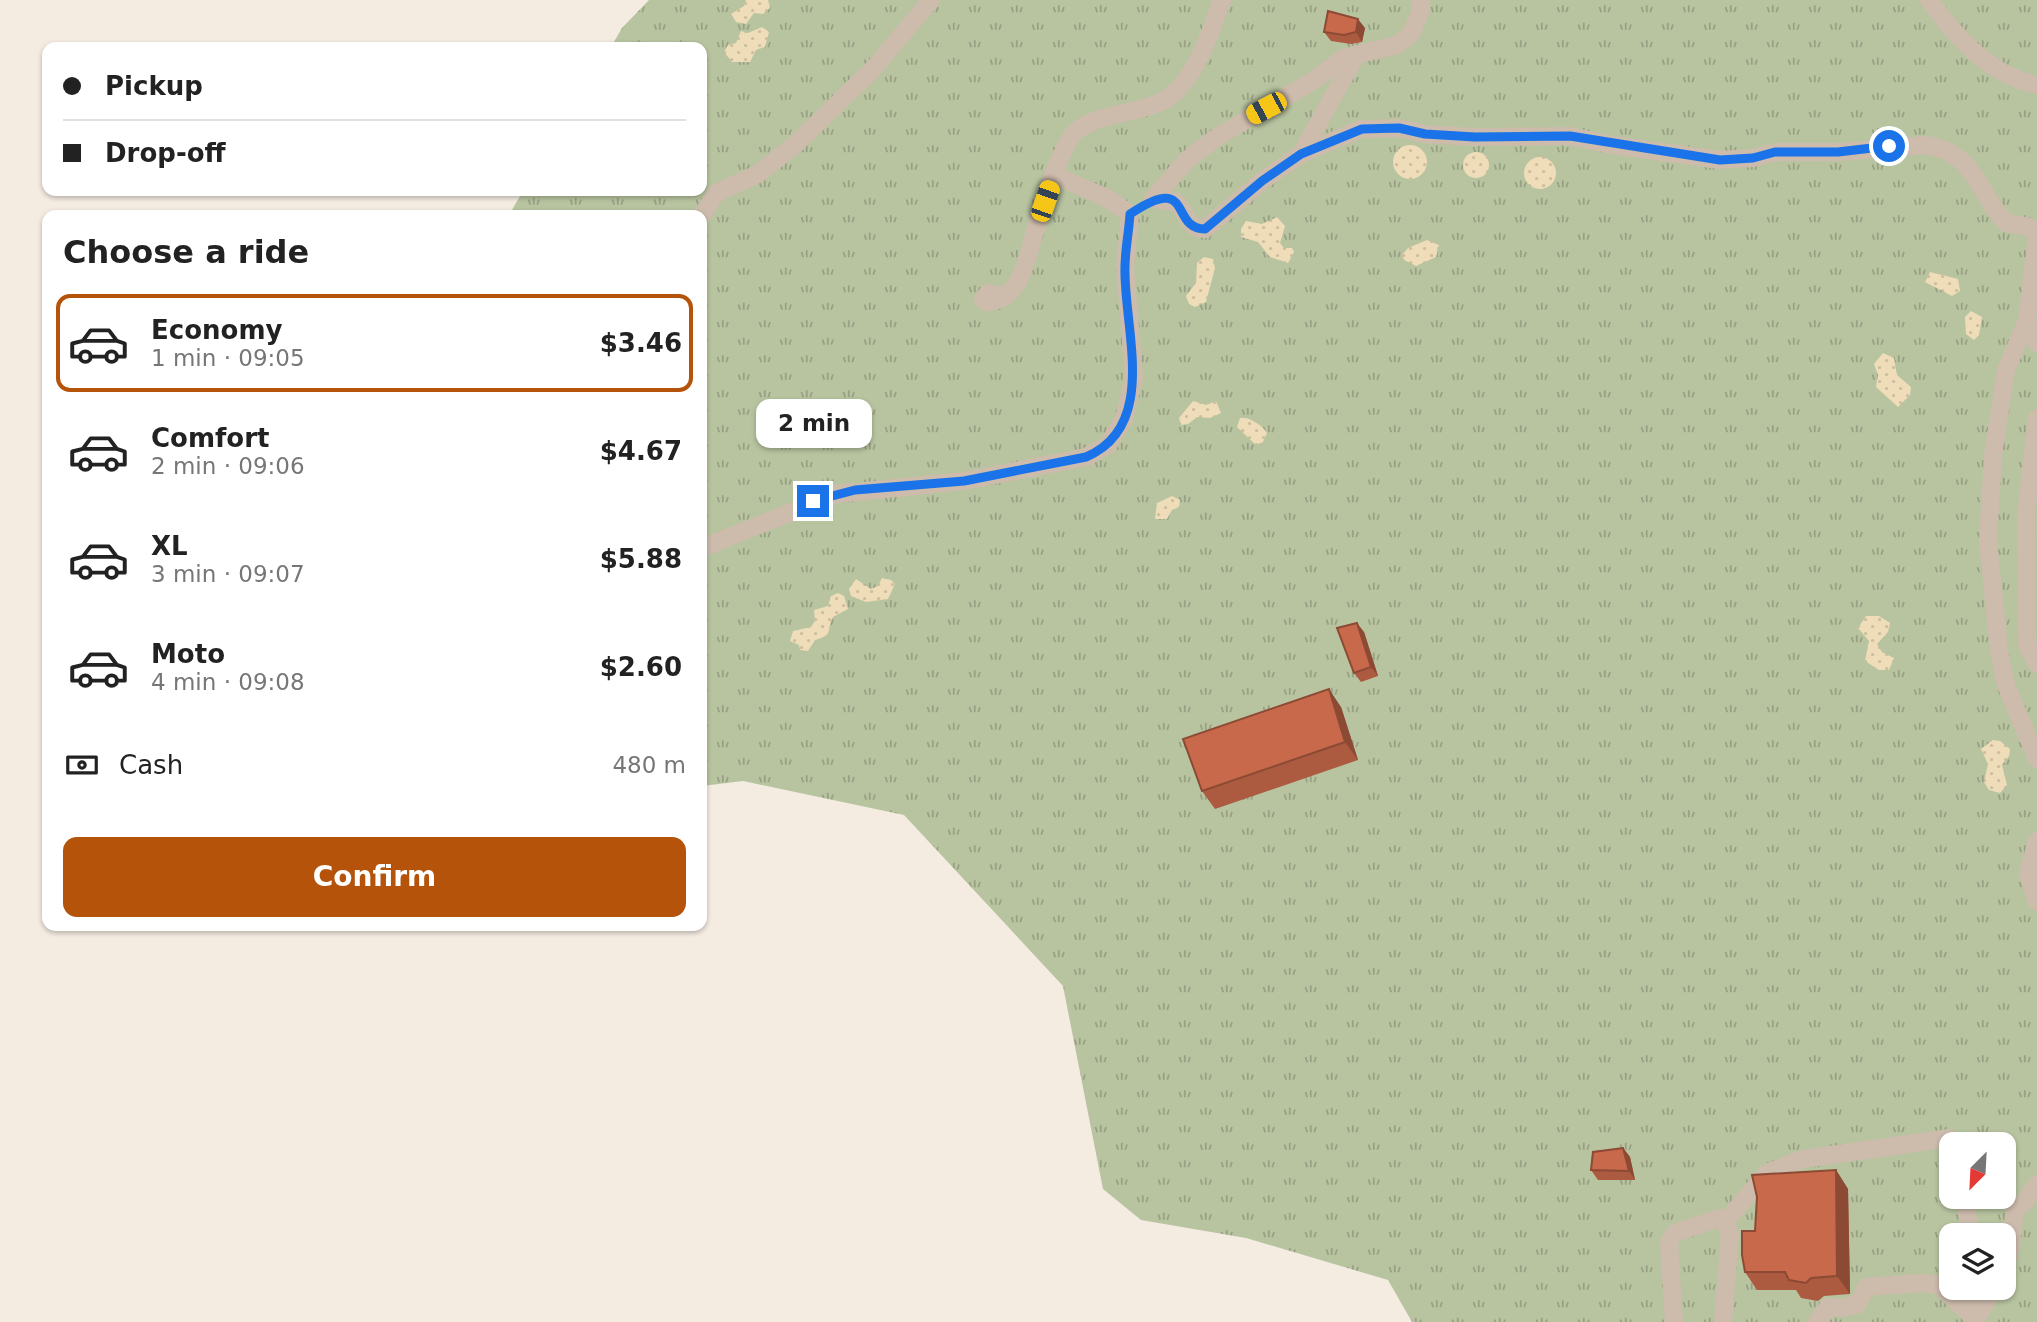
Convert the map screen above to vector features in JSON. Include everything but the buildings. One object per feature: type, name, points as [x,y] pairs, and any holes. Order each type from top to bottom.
[{"type":"lane","points":[[705,210],[716,193],[758,174],[797,143],[873,69],[931,0]]},
{"type":"lane","points":[[1005,297],[1021,275],[1067,143],[1080,126],[1147,107],[1176,92],[1196,60],[1222,0]]},
{"type":"lane","points":[[1130,214],[1153,199],[1187,160],[1217,137],[1305,86],[1343,58],[1397,45],[1411,34],[1421,10],[1421,0]]},
{"type":"lane","points":[[1929,0],[1968,49],[2008,76],[2037,85]]},
{"type":"lane","points":[[1301,154],[1357,54]]},
{"type":"lane","points":[[1153,199],[1176,202],[1187,222],[1196,229],[1205,229],[1262,181],[1301,154],[1362,129],[1381,127],[1475,137],[1570,136],[1720,160],[1753,158],[1775,152],[1838,152],[1926,145],[1939,147],[1963,160],[2006,223],[2029,226],[2037,238],[2028,320],[2006,370],[1993,455],[1989,541],[1999,651],[2006,685],[2037,759]]},
{"type":"lane","points":[[1054,174],[1107,198],[1130,214]]},
{"type":"lane","points":[[707,546],[836,494],[964,481],[1086,457],[1108,445],[1124,419],[1134,377],[1125,267],[1130,214]]},
{"type":"lane","points":[[2028,320],[2037,343]]},
{"type":"lane","points":[[2037,418],[2026,514],[2027,644],[2037,664]]},
{"type":"lane","points":[[2037,841],[2028,873],[2037,902]]},
{"type":"lane","points":[[1725,1222],[1767,1172],[1803,1159],[1939,1140]]},
{"type":"lane","points":[[2013,1223],[2015,1209],[2025,1202],[2037,1184]]},
{"type":"lane","points":[[1674,1322],[1669,1242],[1675,1233],[1719,1219],[1725,1222],[1730,1234],[1723,1322]]},
{"type":"lane","points":[[1817,1322],[1828,1307],[1843,1308],[1858,1304],[1866,1287],[1922,1283],[1939,1285],[1976,1321]]},
{"type":"lane","points":[[1972,1300],[1976,1321]]},
{"type":"lane","points":[[1976,1321],[1987,1300]]},
{"type":"green space","points":[[649,0],[2037,0],[2037,1322],[1412,1322],[1388,1280],[1246,1238],[1141,1220],[1103,1189],[1063,986],[904,815],[743,781],[707,785],[707,210],[512,210],[520,196],[707,196],[707,42],[614,42],[622,28]]},
{"type":"sand","points":[[746,0],[768,0],[770,8],[763,14],[754,13],[746,24],[736,22],[731,14],[744,6]]},
{"type":"sand","points":[[762,27],[769,32],[765,47],[756,50],[750,62],[732,62],[724,52],[728,45],[736,43],[741,31],[748,33]]},
{"type":"sand","points":[[1410,145],[1422,150],[1427,162],[1422,174],[1410,179],[1398,174],[1393,162],[1398,150]]},
{"type":"sand","points":[[1476,152],[1485,156],[1489,165],[1485,174],[1476,178],[1467,174],[1463,165],[1467,156]]},
{"type":"sand","points":[[1540,157],[1551,162],[1556,173],[1551,184],[1540,189],[1529,184],[1524,173],[1529,162]]},
{"type":"sand","points":[[1277,217],[1285,226],[1280,243],[1284,248],[1292,248],[1294,252],[1288,263],[1270,257],[1258,242],[1241,237],[1241,229],[1246,221],[1262,224]]},
{"type":"sand","points":[[1427,240],[1439,245],[1436,257],[1416,266],[1404,260],[1402,255],[1408,248]]},
{"type":"sand","points":[[1204,257],[1213,259],[1215,268],[1206,302],[1195,307],[1189,304],[1186,296],[1196,283],[1197,263]]},
{"type":"sand","points":[[1930,272],[1958,279],[1960,291],[1952,296],[1925,282]]},
{"type":"sand","points":[[1971,311],[1982,317],[1979,335],[1974,340],[1966,334],[1965,317]]},
{"type":"sand","points":[[1883,353],[1894,358],[1897,375],[1911,387],[1910,395],[1898,407],[1876,387],[1878,375],[1874,364]]},
{"type":"sand","points":[[1193,401],[1206,405],[1216,401],[1221,413],[1210,418],[1197,417],[1188,424],[1181,425],[1179,418]]},
{"type":"sand","points":[[1240,418],[1251,420],[1265,430],[1267,433],[1263,442],[1256,445],[1237,427]]},
{"type":"sand","points":[[1172,496],[1180,500],[1179,507],[1172,510],[1167,519],[1155,519],[1157,503]]},
{"type":"sand","points":[[882,578],[895,584],[888,599],[866,602],[851,596],[849,589],[856,579],[871,589],[878,586]]},
{"type":"sand","points":[[838,593],[844,596],[848,609],[833,617],[827,634],[815,640],[808,651],[800,650],[799,645],[790,641],[793,631],[811,627],[815,621],[814,610],[828,606],[831,596]]},
{"type":"sand","points":[[1866,616],[1879,616],[1890,623],[1888,632],[1877,644],[1882,652],[1894,658],[1889,670],[1879,670],[1865,661],[1869,641],[1858,628]]},
{"type":"sand","points":[[1993,740],[2000,741],[2010,749],[2009,756],[2002,765],[2007,785],[2000,793],[1989,790],[1984,782],[1988,764],[1981,749]]},
{"type":"route","points":[[813,501],[855,490],[964,481],[1086,457],[1098,452],[1108,445],[1124,419],[1134,377],[1125,267],[1130,214],[1153,199],[1170,199],[1181,206],[1187,222],[1196,229],[1205,229],[1262,181],[1301,154],[1362,129],[1399,128],[1425,134],[1449,133],[1475,137],[1570,136],[1612,145],[1720,160],[1753,158],[1775,152],[1838,152],[1889,146]]}]
